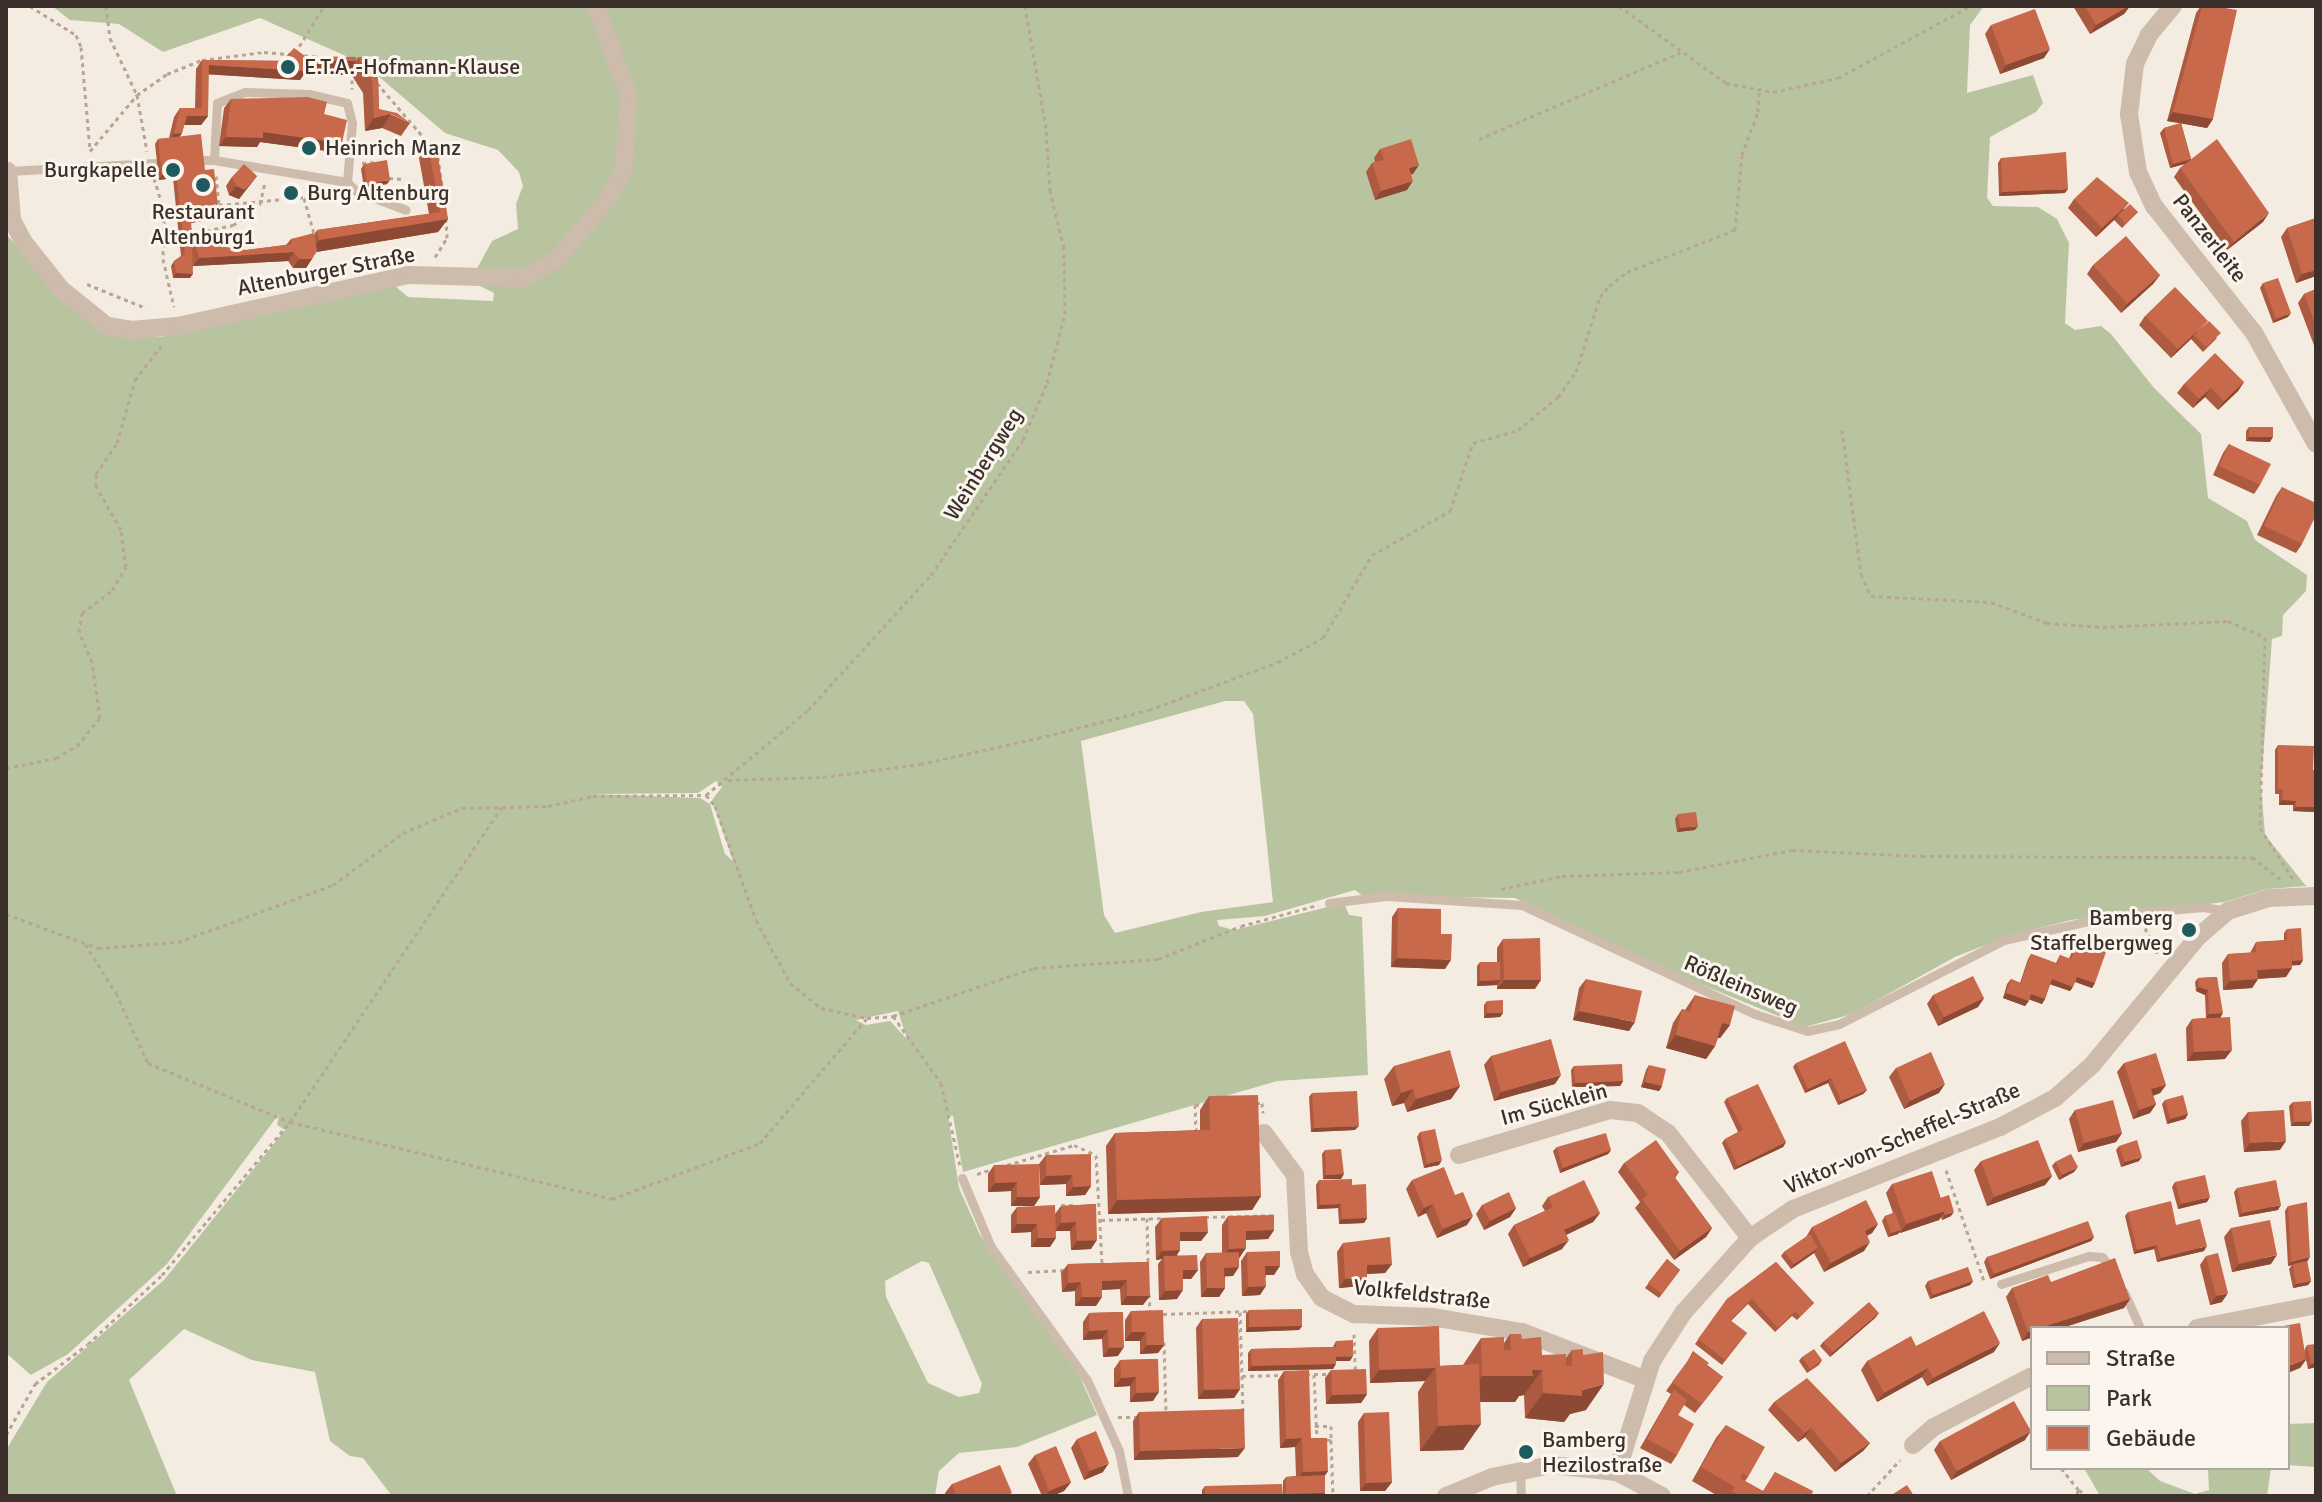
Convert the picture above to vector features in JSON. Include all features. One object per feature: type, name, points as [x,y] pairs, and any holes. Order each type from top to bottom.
[{"type":"street","name":"Altenburger Straße","points":[[8,171],[12,220],[23,241],[84,312],[107,326],[131,330],[424,274],[483,281],[532,275],[557,259],[606,201],[627,157],[628,94],[596,6]]},
{"type":"street","name":"Panzerleite","points":[[2173,6],[2149,35],[2135,64],[2129,114],[2138,172],[2154,206],[2254,333],[2316,444]]},
{"type":"street","name":"Viktor-von-Scheffel-Straße","points":[[1617,1472],[1644,1379],[1683,1313],[1750,1238],[1793,1209],[1939,1151],[2055,1098],[2092,1065],[2168,977],[2198,937],[2228,911],[2302,895]]},
{"type":"street","name":"Im Sücklein","points":[[1459,1155],[1610,1110],[1638,1113],[1668,1133],[1750,1238]]},
{"type":"street","name":"Volkfeldstraße","points":[[1264,1133],[1295,1175],[1305,1274],[1322,1298],[1354,1314],[1482,1322],[1552,1341],[1644,1379]]},
{"type":"street","points":[[2207,1326],[2316,1305]]},
{"type":"street","points":[[1913,1445],[1934,1427],[2030,1377]]},
{"type":"street","points":[[1446,1496],[1520,1469],[1569,1465],[1617,1472],[1662,1496]]},
{"type":"lane","points":[[214,160],[217,103],[245,92],[309,94],[347,103],[352,123],[347,182]]},
{"type":"lane","points":[[200,160],[268,166],[347,182],[356,191],[406,210]]},
{"type":"lane","points":[[8,171],[152,164]]},
{"type":"lane","name":"Rößleinsweg","points":[[1329,903],[1374,896],[1491,900],[1543,913],[1755,1014],[1807,1031],[1839,1024],[1983,947],[2067,923],[2203,907],[2228,911]]},
{"type":"lane","points":[[962,1178],[978,1223],[1008,1272],[1070,1352],[1106,1418],[1128,1496]]},
{"type":"lane","points":[[2001,1284],[2102,1257],[2111,1263],[2139,1326]]},
{"type":"lane","points":[[1520,1469],[1521,1496]]},
{"type":"path","points":[[30,6],[76,35],[81,47],[90,151]]},
{"type":"path","points":[[6,768],[56,758],[77,746],[100,718],[92,662],[79,632],[82,613],[112,590],[126,567],[121,530],[96,486],[96,474],[117,443],[135,380],[177,321],[163,259],[164,211],[137,95],[110,38],[106,6]]},
{"type":"path","points":[[295,53],[324,6]]},
{"type":"path","name":"Weinbergweg","points":[[706,795],[728,780],[808,710],[931,575],[1023,440],[1047,383],[1065,314],[1064,248],[1050,191],[1046,128],[1025,6]]},
{"type":"path","points":[[1619,6],[1680,53],[1726,83],[1783,91],[1838,78],[1970,6]]},
{"type":"path","points":[[95,144],[137,95],[167,74],[202,60],[295,53],[341,60]]},
{"type":"path","points":[[1479,139],[1680,53]]},
{"type":"path","points":[[370,76],[434,150],[443,192]]},
{"type":"path","points":[[728,780],[823,777],[920,764],[1038,738],[1149,710],[1278,662],[1323,638],[1372,555],[1450,511],[1473,443],[1525,426],[1558,397],[1576,372],[1600,297],[1609,286],[1627,272],[1735,230],[1742,155],[1758,112],[1759,90]]},
{"type":"path","points":[[214,160],[219,205],[260,204],[356,191]]},
{"type":"path","points":[[369,163],[385,161]]},
{"type":"path","points":[[185,240],[184,234],[233,225],[260,204],[268,166]]},
{"type":"path","points":[[387,170],[389,178],[404,179]]},
{"type":"path","points":[[304,198],[316,240]]},
{"type":"path","points":[[424,274],[447,238],[444,208]]},
{"type":"path","points":[[85,283],[149,309]]},
{"type":"path","points":[[1842,430],[1861,574],[1871,596],[1991,602],[2047,623],[2103,627],[2228,621],[2265,637],[2260,828],[2302,895]]},
{"type":"path","points":[[6,914],[85,944],[110,948],[178,942],[333,885],[383,846],[438,815],[462,808],[548,806],[593,796],[706,795],[715,806],[751,909],[790,983],[821,1008],[867,1018],[893,1016],[1034,968],[1158,959],[1241,926],[1329,903]]},
{"type":"path","points":[[6,1435],[35,1384],[88,1344],[162,1275],[290,1122],[502,807]]},
{"type":"path","points":[[1491,900],[1504,887],[1562,876],[1679,872],[1792,850],[1922,856],[2252,857],[2302,895]]},
{"type":"path","points":[[2138,914],[2168,977]]},
{"type":"path","points":[[85,944],[116,993],[148,1063],[290,1122],[619,1198],[760,1143],[867,1018]]},
{"type":"path","points":[[893,1016],[941,1083],[962,1178],[1074,1145],[1087,1147],[1096,1155],[1100,1168],[1103,1269]]},
{"type":"path","points":[[1249,1103],[1262,1103]]},
{"type":"path","points":[[1183,1134],[1196,1133],[1195,1105],[1209,1104]]},
{"type":"path","points":[[1939,1151],[1984,1281]]},
{"type":"path","points":[[1061,1205],[1101,1205]]},
{"type":"path","points":[[1190,1217],[1297,1214]]},
{"type":"path","points":[[1147,1218],[1148,1268]]},
{"type":"path","points":[[1101,1220],[1175,1218]]},
{"type":"path","points":[[1008,1272],[1071,1270]]},
{"type":"path","points":[[1149,1283],[1150,1314]]},
{"type":"path","points":[[1138,1314],[1254,1311]]},
{"type":"path","points":[[1228,1414],[1243,1414],[1240,1312]]},
{"type":"path","points":[[1163,1314],[1163,1325]]},
{"type":"path","points":[[1299,1374],[1355,1373],[1354,1314]]},
{"type":"path","points":[[1164,1339],[1166,1416]]},
{"type":"path","points":[[1241,1343],[1251,1343]]},
{"type":"path","points":[[1314,1374],[1315,1440],[1331,1440]]},
{"type":"path","points":[[1242,1376],[1285,1375]]},
{"type":"path","points":[[1106,1418],[1181,1415]]},
{"type":"path","points":[[1315,1426],[1331,1426],[1333,1496]]},
{"type":"path","points":[[1867,1496],[1897,1462]]},
{"type":"path","points":[[2063,1470],[2079,1490],[2089,1496]]},
{"type":"path","points":[[2075,1496],[2079,1490]]},
{"type":"green space","points":[[52,6],[1984,6],[1970,25],[1967,93],[2033,75],[2043,103],[2036,112],[1990,137],[1987,198],[1993,206],[2038,207],[2057,219],[2069,243],[2065,323],[2075,330],[2101,326],[2111,334],[2154,388],[2201,434],[2208,498],[2247,521],[2255,540],[2307,575],[2306,591],[2283,615],[2282,636],[2272,639],[2261,785],[2265,835],[2306,886],[2267,889],[2225,902],[2071,920],[2008,936],[1955,957],[1852,1014],[1805,1027],[1647,962],[1515,898],[1363,896],[1355,890],[1265,916],[1217,920],[1219,926],[1234,930],[1344,903],[1349,915],[1362,917],[1368,1075],[1277,1081],[963,1172],[953,1116],[948,1115],[959,1188],[980,1235],[1080,1377],[1097,1415],[1017,1447],[959,1453],[939,1471],[935,1496],[392,1496],[363,1458],[350,1456],[330,1441],[315,1372],[252,1360],[184,1329],[129,1380],[177,1496],[6,1496],[6,1450],[47,1382],[164,1280],[285,1130],[277,1125],[279,1114],[167,1264],[68,1354],[31,1375],[6,1353],[6,234],[65,299],[150,337],[161,337],[395,286],[408,297],[493,301],[494,293],[474,283],[474,274],[492,241],[518,229],[516,204],[523,186],[519,172],[498,150],[445,133],[364,64],[260,18],[163,52],[119,24],[70,20]],"holes":[[[1225,701],[1244,701],[1253,714],[1273,902],[1201,912],[1115,933],[1104,915],[1081,741]],[[716,781],[722,787],[712,800],[733,861],[725,854],[710,804],[700,798],[592,794],[698,793]],[[898,1011],[907,1039],[890,1021],[866,1025],[856,1020]],[[922,1261],[929,1263],[982,1384],[979,1393],[959,1397],[928,1383],[886,1297],[885,1281]]]},
{"type":"green space","points":[[2316,1423],[2316,1467],[2290,1465],[2290,1424]]},
{"type":"green space","points":[[2085,1470],[2148,1470],[2160,1481],[2195,1494],[2209,1490],[2208,1470],[2271,1470],[2267,1496],[2100,1496]]},
{"type":"building","points":[[2085,6],[2129,6],[2096,25]]},
{"type":"building","points":[[2202,6],[2237,10],[2213,119],[2173,112]]},
{"type":"building","points":[[2035,9],[2050,49],[2006,65],[1991,25]]},
{"type":"building","points":[[294,48],[305,56],[306,71],[209,65],[208,116],[187,116],[182,133],[174,134],[180,108],[202,108],[202,60],[282,61]]},
{"type":"building","points":[[309,56],[356,57],[356,61],[309,60]]},
{"type":"building","points":[[358,57],[364,57],[378,78],[379,109],[397,113],[410,123],[391,114],[374,118],[372,80]]},
{"type":"building","points":[[308,97],[327,102],[324,114],[347,120],[342,143],[263,132],[263,138],[226,137],[231,99]]},
{"type":"building","points":[[2181,123],[2191,159],[2173,164],[2164,128]]},
{"type":"building","points":[[201,134],[205,170],[214,169],[219,215],[191,219],[193,274],[176,273],[174,261],[185,254],[176,174],[162,175],[158,139]]},
{"type":"building","points":[[1411,139],[1419,165],[1409,168],[1413,181],[1381,191],[1372,163],[1384,160],[1380,149]]},
{"type":"building","points":[[2217,139],[2269,213],[2234,242],[2180,168]]},
{"type":"building","points":[[436,143],[448,219],[319,240],[317,230],[440,212],[428,145]]},
{"type":"building","points":[[2066,152],[2068,189],[2002,192],[2001,158]]},
{"type":"building","points":[[387,160],[390,180],[367,184],[364,164]]},
{"type":"building","points":[[244,164],[257,176],[245,190],[236,186],[232,177]]},
{"type":"building","points":[[2097,177],[2129,203],[2102,228],[2074,199]]},
{"type":"building","points":[[2130,204],[2138,212],[2125,224],[2118,215]]},
{"type":"building","points":[[2316,218],[2316,270],[2302,274],[2287,228]]},
{"type":"building","points":[[314,233],[317,251],[312,259],[299,259],[294,252],[199,258],[195,243],[246,250],[292,244],[291,239]]},
{"type":"building","points":[[2126,236],[2160,275],[2127,304],[2093,265]]},
{"type":"building","points":[[2278,278],[2291,313],[2276,319],[2263,283]]},
{"type":"building","points":[[2175,287],[2208,321],[2178,349],[2145,316]]},
{"type":"building","points":[[2316,289],[2316,326],[2304,294]]},
{"type":"building","points":[[2209,321],[2221,333],[2206,347],[2194,335]]},
{"type":"building","points":[[2215,353],[2244,382],[2224,401],[2211,388],[2199,399],[2184,384]]},
{"type":"building","points":[[2249,427],[2273,427],[2273,437],[2249,437]]},
{"type":"building","points":[[2229,444],[2271,464],[2260,485],[2219,466]]},
{"type":"building","points":[[2282,487],[2316,503],[2316,515],[2302,544],[2264,526]]},
{"type":"building","points":[[2278,745],[2314,746],[2316,807],[2296,807],[2296,801],[2282,800],[2283,789],[2278,789]]},
{"type":"building","points":[[1696,812],[1698,826],[1680,828],[1678,814]]},
{"type":"building","points":[[1398,908],[1441,909],[1441,934],[1452,934],[1451,960],[1397,958]]},
{"type":"building","points":[[2301,928],[2303,960],[2292,961],[2287,929]]},
{"type":"building","points":[[1540,938],[1541,980],[1504,980],[1503,939]]},
{"type":"building","points":[[2291,940],[2292,968],[2257,970],[2258,979],[2230,981],[2228,954],[2256,952],[2256,942]]},
{"type":"building","points":[[2077,942],[2106,952],[2095,983],[2077,977],[2073,987],[2052,979],[2045,999],[2031,994],[2029,1001],[2006,993],[2011,979],[2021,983],[2031,954],[2058,964],[2060,955],[2071,959]]},
{"type":"building","points":[[1480,962],[1500,962],[1500,980],[1480,981]]},
{"type":"building","points":[[1973,976],[1984,998],[1944,1017],[1933,995]]},
{"type":"building","points":[[2217,977],[2223,1013],[2209,1014],[2208,990],[2199,987],[2198,978]]},
{"type":"building","points":[[1586,979],[1642,991],[1635,1022],[1579,1011]]},
{"type":"building","points":[[1695,995],[1735,1006],[1730,1025],[1722,1023],[1715,1046],[1676,1035],[1682,1009],[1690,1012]]},
{"type":"building","points":[[1503,1000],[1503,1013],[1487,1013],[1487,1001]]},
{"type":"building","points":[[2230,1017],[2232,1050],[2194,1052],[2192,1019]]},
{"type":"building","points":[[1551,1039],[1561,1075],[1501,1092],[1491,1056]]},
{"type":"building","points":[[1845,1041],[1867,1090],[1841,1101],[1831,1078],[1808,1089],[1796,1063]]},
{"type":"building","points":[[1450,1050],[1460,1086],[1416,1099],[1413,1089],[1401,1093],[1394,1066]]},
{"type":"building","points":[[1931,1052],[1945,1084],[1910,1101],[1896,1068]]},
{"type":"building","points":[[2156,1053],[2166,1085],[2151,1089],[2156,1104],[2139,1110],[2124,1063]]},
{"type":"building","points":[[1622,1064],[1623,1081],[1575,1083],[1574,1066]]},
{"type":"building","points":[[1649,1065],[1666,1069],[1662,1086],[1645,1082]]},
{"type":"building","points":[[1758,1084],[1786,1142],[1738,1166],[1725,1139],[1743,1130],[1727,1098]]},
{"type":"building","points":[[1357,1091],[1359,1126],[1314,1128],[1312,1093]]},
{"type":"building","points":[[1258,1095],[1261,1196],[1117,1200],[1115,1133],[1210,1130],[1209,1096]]},
{"type":"building","points":[[2183,1095],[2188,1114],[2170,1119],[2165,1100]]},
{"type":"building","points":[[2113,1100],[2122,1133],[2084,1143],[2075,1110]]},
{"type":"building","points":[[2311,1101],[2312,1121],[2294,1122],[2293,1102]]},
{"type":"building","points":[[2284,1110],[2286,1141],[2250,1143],[2248,1112]]},
{"type":"building","points":[[1435,1129],[1442,1160],[1427,1164],[1420,1132]]},
{"type":"building","points":[[1606,1133],[1611,1150],[1563,1168],[1557,1147]]},
{"type":"building","points":[[1656,1140],[1679,1172],[1674,1176],[1712,1228],[1680,1251],[1642,1199],[1648,1195],[1624,1163]]},
{"type":"building","points":[[2038,1140],[2052,1176],[1994,1197],[1981,1161]]},
{"type":"building","points":[[2137,1140],[2142,1157],[2125,1162],[2119,1146]]},
{"type":"building","points":[[1341,1149],[1344,1174],[1326,1175],[1325,1150]]},
{"type":"building","points":[[1091,1154],[1091,1186],[1073,1187],[1072,1175],[1046,1176],[1046,1155]]},
{"type":"building","points":[[2071,1154],[2078,1167],[2062,1175],[2055,1162]]},
{"type":"building","points":[[1039,1164],[1040,1197],[1017,1197],[1017,1182],[995,1183],[994,1165]]},
{"type":"building","points":[[1444,1167],[1455,1195],[1463,1192],[1473,1216],[1443,1229],[1433,1204],[1424,1208],[1412,1180]]},
{"type":"building","points":[[1932,1171],[1945,1211],[1906,1224],[1892,1184]]},
{"type":"building","points":[[2205,1175],[2210,1197],[2181,1204],[2175,1182]]},
{"type":"building","points":[[1352,1179],[1352,1185],[1366,1184],[1367,1218],[1342,1219],[1341,1204],[1320,1205],[1319,1180]]},
{"type":"building","points":[[1584,1180],[1600,1213],[1564,1230],[1569,1240],[1530,1258],[1514,1225],[1553,1207],[1548,1197]]},
{"type":"building","points":[[2276,1180],[2281,1205],[2242,1213],[2237,1188]]},
{"type":"building","points":[[1509,1192],[1516,1208],[1490,1221],[1482,1205]]},
{"type":"building","points":[[1949,1195],[1954,1212],[1945,1215],[1940,1198]]},
{"type":"building","points":[[1866,1200],[1878,1224],[1865,1231],[1870,1242],[1831,1263],[1812,1227]]},
{"type":"building","points":[[2171,1201],[2176,1225],[2200,1219],[2207,1246],[2161,1258],[2157,1245],[2137,1250],[2128,1212]]},
{"type":"building","points":[[2307,1202],[2310,1257],[2291,1262],[2288,1206]]},
{"type":"building","points":[[1096,1204],[1097,1240],[1077,1241],[1076,1222],[1061,1223],[1061,1206]]},
{"type":"building","points":[[1055,1205],[1056,1238],[1038,1238],[1037,1224],[1017,1224],[1017,1207]]},
{"type":"building","points":[[1895,1213],[1901,1230],[1891,1233],[1885,1216]]},
{"type":"building","points":[[1274,1215],[1274,1230],[1246,1231],[1246,1248],[1229,1249],[1228,1216]]},
{"type":"building","points":[[1207,1216],[1208,1232],[1180,1232],[1180,1250],[1162,1251],[1162,1218]]},
{"type":"building","points":[[2270,1220],[2277,1255],[2239,1264],[2231,1228]]},
{"type":"building","points":[[2088,1221],[2094,1237],[1994,1274],[1987,1257]]},
{"type":"building","points":[[1810,1234],[1818,1248],[1794,1264],[1784,1252]]},
{"type":"building","points":[[1390,1237],[1392,1264],[1367,1265],[1367,1277],[1345,1279],[1343,1243]]},
{"type":"building","points":[[1280,1251],[1280,1266],[1265,1266],[1266,1286],[1248,1287],[1247,1252]]},
{"type":"building","points":[[1239,1252],[1239,1267],[1224,1268],[1225,1288],[1207,1288],[1206,1253]]},
{"type":"building","points":[[2218,1253],[2228,1293],[2216,1296],[2206,1256]]},
{"type":"building","points":[[1197,1255],[1198,1270],[1183,1270],[1183,1290],[1165,1291],[1164,1256]]},
{"type":"building","points":[[2115,1258],[2130,1299],[2046,1326],[2030,1326],[2028,1332],[2012,1288],[2048,1275],[2051,1282]]},
{"type":"building","points":[[1667,1259],[1680,1270],[1662,1294],[1648,1283]]},
{"type":"building","points":[[2307,1261],[2311,1281],[2296,1284],[2293,1264]]},
{"type":"building","points":[[1149,1262],[1150,1296],[1127,1296],[1127,1280],[1102,1281],[1102,1297],[1082,1297],[1081,1282],[1068,1283],[1068,1264]]},
{"type":"building","points":[[1776,1262],[1814,1303],[1800,1316],[1795,1311],[1778,1328],[1752,1299],[1730,1320],[1747,1333],[1725,1360],[1698,1339],[1727,1299]]},
{"type":"building","points":[[1968,1267],[1973,1281],[1933,1295],[1928,1281]]},
{"type":"building","points":[[1869,1302],[1879,1313],[1833,1352],[1823,1342]]},
{"type":"building","points":[[1302,1309],[1302,1326],[1249,1327],[1249,1310]]},
{"type":"building","points":[[1163,1310],[1164,1345],[1147,1345],[1146,1332],[1132,1332],[1131,1311]]},
{"type":"building","points":[[1984,1311],[2000,1343],[1933,1378],[1928,1368],[1884,1393],[1867,1361],[1911,1336],[1916,1346]]},
{"type":"building","points":[[1123,1312],[1124,1347],[1109,1348],[1108,1330],[1089,1331],[1089,1313]]},
{"type":"building","points":[[1238,1318],[1240,1389],[1204,1390],[1202,1319]]},
{"type":"building","points":[[2300,1323],[2306,1359],[2290,1365],[2290,1326],[2283,1326]]},
{"type":"building","points":[[1439,1326],[1440,1366],[1379,1370],[1378,1328]]},
{"type":"building","points":[[1510,1334],[1521,1334],[1522,1339],[1541,1337],[1542,1355],[1566,1354],[1566,1366],[1572,1366],[1572,1350],[1583,1349],[1583,1355],[1603,1352],[1604,1384],[1582,1390],[1582,1396],[1543,1393],[1542,1370],[1532,1370],[1533,1376],[1482,1376],[1481,1338],[1504,1337],[1504,1350],[1511,1350]]},
{"type":"building","points":[[1353,1340],[1353,1356],[1336,1357],[1336,1364],[1252,1366],[1251,1349],[1336,1347],[1336,1341]]},
{"type":"building","points":[[2316,1344],[2316,1363],[2311,1364],[2307,1345]]},
{"type":"building","points":[[1814,1349],[1822,1360],[1810,1369],[1802,1357]]},
{"type":"building","points":[[1693,1351],[1709,1363],[1707,1365],[1693,1354],[1690,1358]]},
{"type":"building","points":[[1693,1354],[1723,1377],[1702,1404],[1672,1382]]},
{"type":"building","points":[[1158,1359],[1159,1392],[1136,1393],[1136,1377],[1121,1378],[1120,1360]]},
{"type":"building","points":[[1479,1364],[1481,1424],[1438,1426],[1436,1366]]},
{"type":"building","points":[[1366,1369],[1367,1394],[1332,1395],[1331,1370]]},
{"type":"building","points":[[1309,1370],[1311,1438],[1327,1438],[1328,1471],[1303,1472],[1302,1438],[1286,1439],[1284,1371]]},
{"type":"building","points":[[1807,1378],[1870,1443],[1841,1463],[1811,1428],[1805,1433],[1774,1402]]},
{"type":"building","points":[[1674,1390],[1687,1400],[1678,1415],[1664,1407],[1661,1412]]},
{"type":"building","points":[[2014,1401],[2030,1429],[1957,1471],[1940,1441]]},
{"type":"building","points":[[1664,1407],[1694,1424],[1677,1455],[1647,1439]]},
{"type":"building","points":[[1244,1409],[1245,1448],[1140,1451],[1139,1412]]},
{"type":"building","points":[[1389,1412],[1392,1482],[1366,1483],[1364,1413]]},
{"type":"building","points":[[1726,1425],[1765,1447],[1748,1477],[1743,1473],[1735,1487],[1701,1467]]},
{"type":"building","points":[[1096,1431],[1109,1463],[1090,1471],[1077,1439]]},
{"type":"building","points":[[1056,1446],[1071,1482],[1049,1491],[1035,1455]]},
{"type":"building","points":[[1000,1465],[1012,1493],[1006,1496],[956,1496],[952,1484]]},
{"type":"building","points":[[1775,1472],[1813,1491],[1811,1496],[1761,1496]]},
{"type":"building","points":[[1325,1475],[1325,1493],[1286,1494],[1286,1477]]},
{"type":"building","points":[[1740,1478],[1763,1492],[1761,1496],[1740,1496],[1732,1491]]},
{"type":"building","points":[[1282,1484],[1283,1496],[1205,1496],[1205,1486]]},
{"type":"building","points":[[1907,1485],[1914,1496],[1890,1496]]},
{"type":"place","name":"E.T.A.-Hofmann-Klause","points":[[288,67]]},
{"type":"place","name":"Heinrich Manz","points":[[309,148]]},
{"type":"place","name":"Burgkapelle","points":[[173,170]]},
{"type":"place","name":"Restaurant Altenburg1","points":[[203,185]]},
{"type":"place","name":"Burg Altenburg","points":[[291,193]]},
{"type":"place","name":"Bamberg Staffelbergweg","points":[[2189,930]]},
{"type":"place","name":"Bamberg Hezilostraße","points":[[1526,1452]]}]
